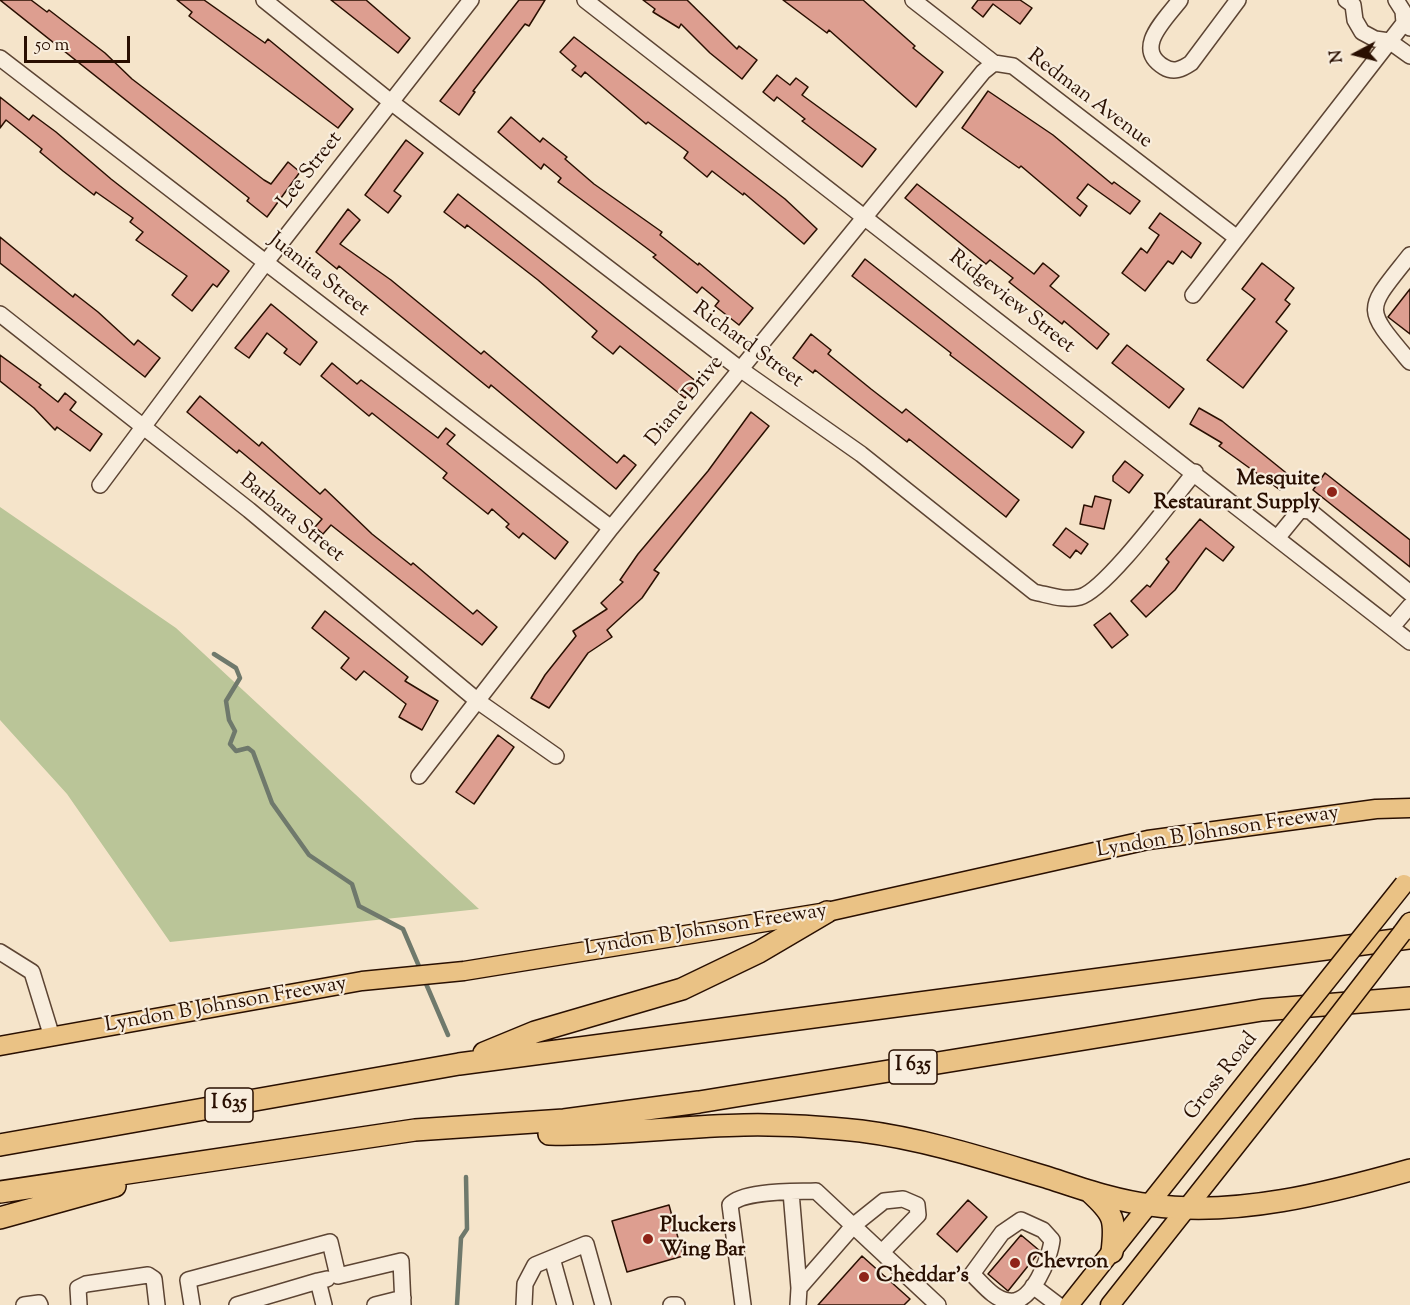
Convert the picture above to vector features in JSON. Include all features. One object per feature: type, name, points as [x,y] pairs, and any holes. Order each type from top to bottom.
[{"type":"highway","points":[[459,1064],[535,1032],[682,989],[759,952],[827,912]]},
{"type":"highway","name":"I 635","points":[[0,1145],[459,1064],[1410,938]]},
{"type":"highway","name":"I 635","points":[[0,1192],[415,1130],[564,1120],[699,1102],[1262,1010],[1410,998]]},
{"type":"highway","points":[[415,1130],[561,1134],[744,1125],[809,1126],[864,1132],[926,1143],[1090,1191],[1150,1205],[1188,1208],[1227,1207],[1308,1195],[1410,1170]]},
{"type":"highway","points":[[0,1218],[196,1164]]},
{"type":"highway","points":[[1090,1191],[1110,1209],[1115,1225],[1112,1251]]},
{"type":"main road","name":"Lyndon B Johnson Freeway","points":[[0,1046],[362,981],[464,971],[827,912],[1148,840],[1376,809],[1410,808]]},
{"type":"main road","name":"Gross Road","points":[[1069,1305],[1407,880]]},
{"type":"main road","points":[[1110,1305],[1410,922]]},
{"type":"street","name":"Richard Street","points":[[264,0],[391,102],[740,369],[861,454],[1034,592],[1064,599],[1082,597],[1112,572],[1195,472]]},
{"type":"street","name":"Lee Street","points":[[100,485],[266,262],[471,0]]},
{"type":"street","name":"Ridgeview Street","points":[[585,0],[1195,472],[1410,642]]},
{"type":"street","name":"Redman Avenue","points":[[913,0],[994,63],[1013,66],[1237,238]]},
{"type":"street","points":[[1180,0],[1152,37],[1149,49],[1153,59],[1167,69],[1180,70],[1191,63],[1238,0]]},
{"type":"street","points":[[1193,295],[1389,40],[1407,26],[1403,11],[1396,0]]},
{"type":"street","points":[[1352,2],[1355,20],[1362,33],[1375,39],[1389,40],[1410,56]]},
{"type":"street","name":"Juanita Street","points":[[0,58],[611,528]]},
{"type":"street","name":"Diane Drive","points":[[419,776],[479,702],[611,528],[983,72],[994,63]]},
{"type":"street","points":[[1410,255],[1376,298],[1375,314],[1377,323],[1410,362]]},
{"type":"street","name":"Barbara Street","points":[[0,314],[249,510],[479,702],[556,756]]},
{"type":"street","points":[[1278,537],[1300,510],[1310,511],[1410,593]]},
{"type":"street","points":[[1392,627],[1410,606]]},
{"type":"street","points":[[0,952],[32,972],[52,1037]]},
{"type":"street","points":[[744,1305],[730,1205],[734,1199],[816,1191],[939,1305]]},
{"type":"street","points":[[791,1192],[799,1288],[798,1305]]},
{"type":"street","points":[[799,1288],[854,1225],[884,1201],[903,1199],[917,1205],[918,1215],[883,1251]]},
{"type":"street","points":[[1020,1220],[1043,1230],[1052,1240],[1050,1257],[1033,1286],[1017,1300],[1008,1302],[993,1294],[972,1274],[1002,1233],[1020,1220]]},
{"type":"street","points":[[192,1305],[188,1280],[330,1242],[338,1276]]},
{"type":"street","points":[[525,1305],[525,1284],[535,1265],[586,1244],[603,1305]]},
{"type":"street","points":[[552,1258],[565,1305]]},
{"type":"street","points":[[237,1305],[318,1281],[401,1261],[403,1301],[375,1305]]},
{"type":"street","points":[[79,1305],[78,1288],[86,1284],[148,1275],[154,1280],[157,1305]]},
{"type":"street","points":[[318,1281],[324,1305]]},
{"type":"street","points":[[1033,1286],[1058,1305]]},
{"type":"street","points":[[24,1305],[39,1303],[40,1305]]},
{"type":"street","points":[[671,1305],[677,1305]]},
{"type":"green space","points":[[0,507],[176,628],[479,909],[170,942],[67,794],[0,720]]},
{"type":"building","points":[[0,0],[31,0],[47,12],[49,10],[105,53],[132,79],[264,180],[271,184],[288,162],[300,172],[267,217],[247,201],[249,198]]},
{"type":"building","points":[[177,0],[204,0],[265,43],[268,39],[353,109],[338,128],[189,16],[192,12]]},
{"type":"building","points":[[331,0],[366,0],[410,38],[398,53]]},
{"type":"building","points":[[519,0],[545,0],[529,26],[525,24],[473,91],[475,92],[459,115],[440,101]]},
{"type":"building","points":[[643,0],[687,0],[737,49],[739,46],[757,60],[742,79],[710,53],[681,24],[679,28],[653,12],[655,9]]},
{"type":"building","points":[[783,0],[863,0],[915,46],[913,48],[943,72],[916,107],[829,30],[827,33]]},
{"type":"building","points":[[978,0],[1020,0],[1032,8],[1020,24],[993,4],[983,17],[972,8]]},
{"type":"building","points":[[574,37],[785,199],[817,229],[804,244],[744,193],[743,195],[712,171],[707,177],[684,158],[688,152],[648,122],[646,124],[585,72],[581,77],[572,70],[576,66],[560,52]]},
{"type":"building","points":[[777,75],[790,85],[796,78],[808,87],[802,95],[876,149],[862,167],[802,121],[805,119],[777,97],[774,101],[763,92]]},
{"type":"building","points":[[988,91],[1053,135],[1112,184],[1114,182],[1140,201],[1130,214],[1088,184],[1077,198],[1087,206],[1080,216],[1021,166],[1019,168],[962,128]]},
{"type":"building","points":[[0,97],[29,120],[33,115],[56,132],[111,179],[229,271],[217,287],[213,284],[192,311],[172,295],[187,276],[136,240],[143,232],[130,222],[133,218],[96,192],[94,195],[40,152],[42,149],[6,120],[0,128]]},
{"type":"building","points":[[511,117],[540,142],[543,138],[567,157],[565,159],[594,184],[662,232],[660,235],[698,265],[699,263],[753,308],[739,325],[715,306],[719,301],[702,287],[697,293],[653,257],[656,255],[558,182],[561,178],[544,164],[541,169],[498,132]]},
{"type":"building","points":[[406,140],[423,153],[394,191],[401,196],[388,213],[365,195]]},
{"type":"building","points":[[917,184],[1034,274],[1043,263],[1059,276],[1050,286],[1109,334],[1097,349],[1064,321],[1062,324],[1009,282],[1013,278],[990,260],[986,264],[905,198]]},
{"type":"building","points":[[458,194],[697,382],[685,398],[620,346],[613,354],[592,337],[597,331],[538,280],[467,225],[465,228],[444,212]]},
{"type":"building","points":[[348,209],[360,220],[340,244],[391,280],[481,354],[484,351],[617,463],[624,455],[636,465],[616,489],[491,385],[489,388],[339,266],[337,269],[316,252]]},
{"type":"building","points":[[1160,213],[1201,243],[1191,258],[1182,251],[1173,264],[1168,261],[1145,291],[1122,273],[1141,248],[1147,253],[1159,235],[1149,228]]},
{"type":"building","points":[[0,237],[73,297],[75,294],[98,312],[134,345],[138,340],[160,358],[145,377],[0,263]]},
{"type":"building","points":[[865,259],[1084,432],[1072,448],[950,355],[951,353],[852,276]]},
{"type":"building","points":[[1262,263],[1294,288],[1285,300],[1290,304],[1276,322],[1287,331],[1243,388],[1207,360],[1255,299],[1242,289]]},
{"type":"building","points":[[1410,289],[1410,334],[1388,317]]},
{"type":"building","points":[[271,304],[317,342],[300,365],[284,353],[287,349],[267,333],[249,358],[235,348]]},
{"type":"building","points":[[811,334],[831,350],[828,354],[871,389],[902,413],[906,409],[1019,500],[1006,517],[909,439],[907,442],[815,370],[813,373],[793,358]]},
{"type":"building","points":[[1127,345],[1184,389],[1169,408],[1112,363]]},
{"type":"building","points":[[0,355],[41,385],[39,387],[58,402],[65,393],[76,402],[70,410],[102,434],[90,451],[57,427],[55,430],[34,408],[0,381]]},
{"type":"building","points":[[332,363],[357,384],[361,380],[438,438],[446,428],[455,435],[447,444],[568,542],[555,559],[523,533],[519,538],[506,527],[509,524],[492,509],[488,514],[443,478],[447,473],[372,413],[369,416],[321,376]]},
{"type":"building","points":[[200,396],[259,446],[262,442],[320,494],[325,489],[372,534],[411,565],[413,563],[473,614],[477,610],[497,627],[482,645],[331,525],[323,534],[315,527],[322,519],[239,450],[237,453],[187,412]]},
{"type":"building","points":[[1199,408],[1222,421],[1290,476],[1280,490],[1219,446],[1222,443],[1190,424]]},
{"type":"building","points":[[751,412],[769,426],[654,570],[659,573],[642,598],[607,630],[612,637],[588,653],[549,708],[531,698],[545,675],[576,636],[573,631],[607,609],[601,603],[623,582],[620,580],[638,554],[708,471]]},
{"type":"building","points":[[1125,461],[1143,475],[1129,493],[1113,481],[1113,476]]},
{"type":"building","points":[[1325,473],[1410,540],[1410,567],[1313,490]]},
{"type":"building","points":[[1095,496],[1111,500],[1104,529],[1080,524],[1084,505],[1092,507]]},
{"type":"building","points":[[1200,519],[1234,547],[1223,561],[1206,548],[1175,590],[1146,617],[1131,601],[1147,585],[1150,587],[1169,562],[1166,559]]},
{"type":"building","points":[[1066,528],[1088,544],[1081,554],[1076,550],[1070,558],[1053,545]]},
{"type":"building","points":[[325,611],[408,677],[405,681],[438,701],[422,730],[399,717],[406,704],[364,671],[356,680],[341,668],[349,658],[312,628]]},
{"type":"building","points":[[1110,613],[1128,635],[1112,648],[1094,625]]},
{"type":"building","points":[[498,735],[514,747],[474,804],[456,792]]},
{"type":"building","points":[[968,1200],[987,1217],[957,1252],[937,1234]]},
{"type":"building","name":"Pluckers Wing Bar","points":[[669,1205],[683,1256],[627,1272],[612,1221]]},
{"type":"building","name":"Chevron","points":[[1021,1235],[1040,1251],[1008,1291],[988,1274]]},
{"type":"building","name":"Cheddar's","points":[[862,1256],[910,1299],[904,1305],[818,1305]]},
{"type":"waterway","points":[[214,654],[236,668],[240,678],[226,701],[229,720],[235,731],[230,744],[236,751],[248,748],[253,752],[272,803],[309,855],[352,884],[359,906],[403,929],[421,971]]},
{"type":"waterway","points":[[424,979],[448,1035]]},
{"type":"waterway","points":[[457,1305],[461,1238],[467,1229],[466,1177]]},
{"type":"place","name":"Mesquite Restaurant Supply","points":[[1332,492]]},
{"type":"place","name":"Pluckers Wing Bar","points":[[648,1239]]},
{"type":"place","name":"Chevron","points":[[1015,1263]]},
{"type":"place","name":"Cheddar's","points":[[864,1277]]}]
